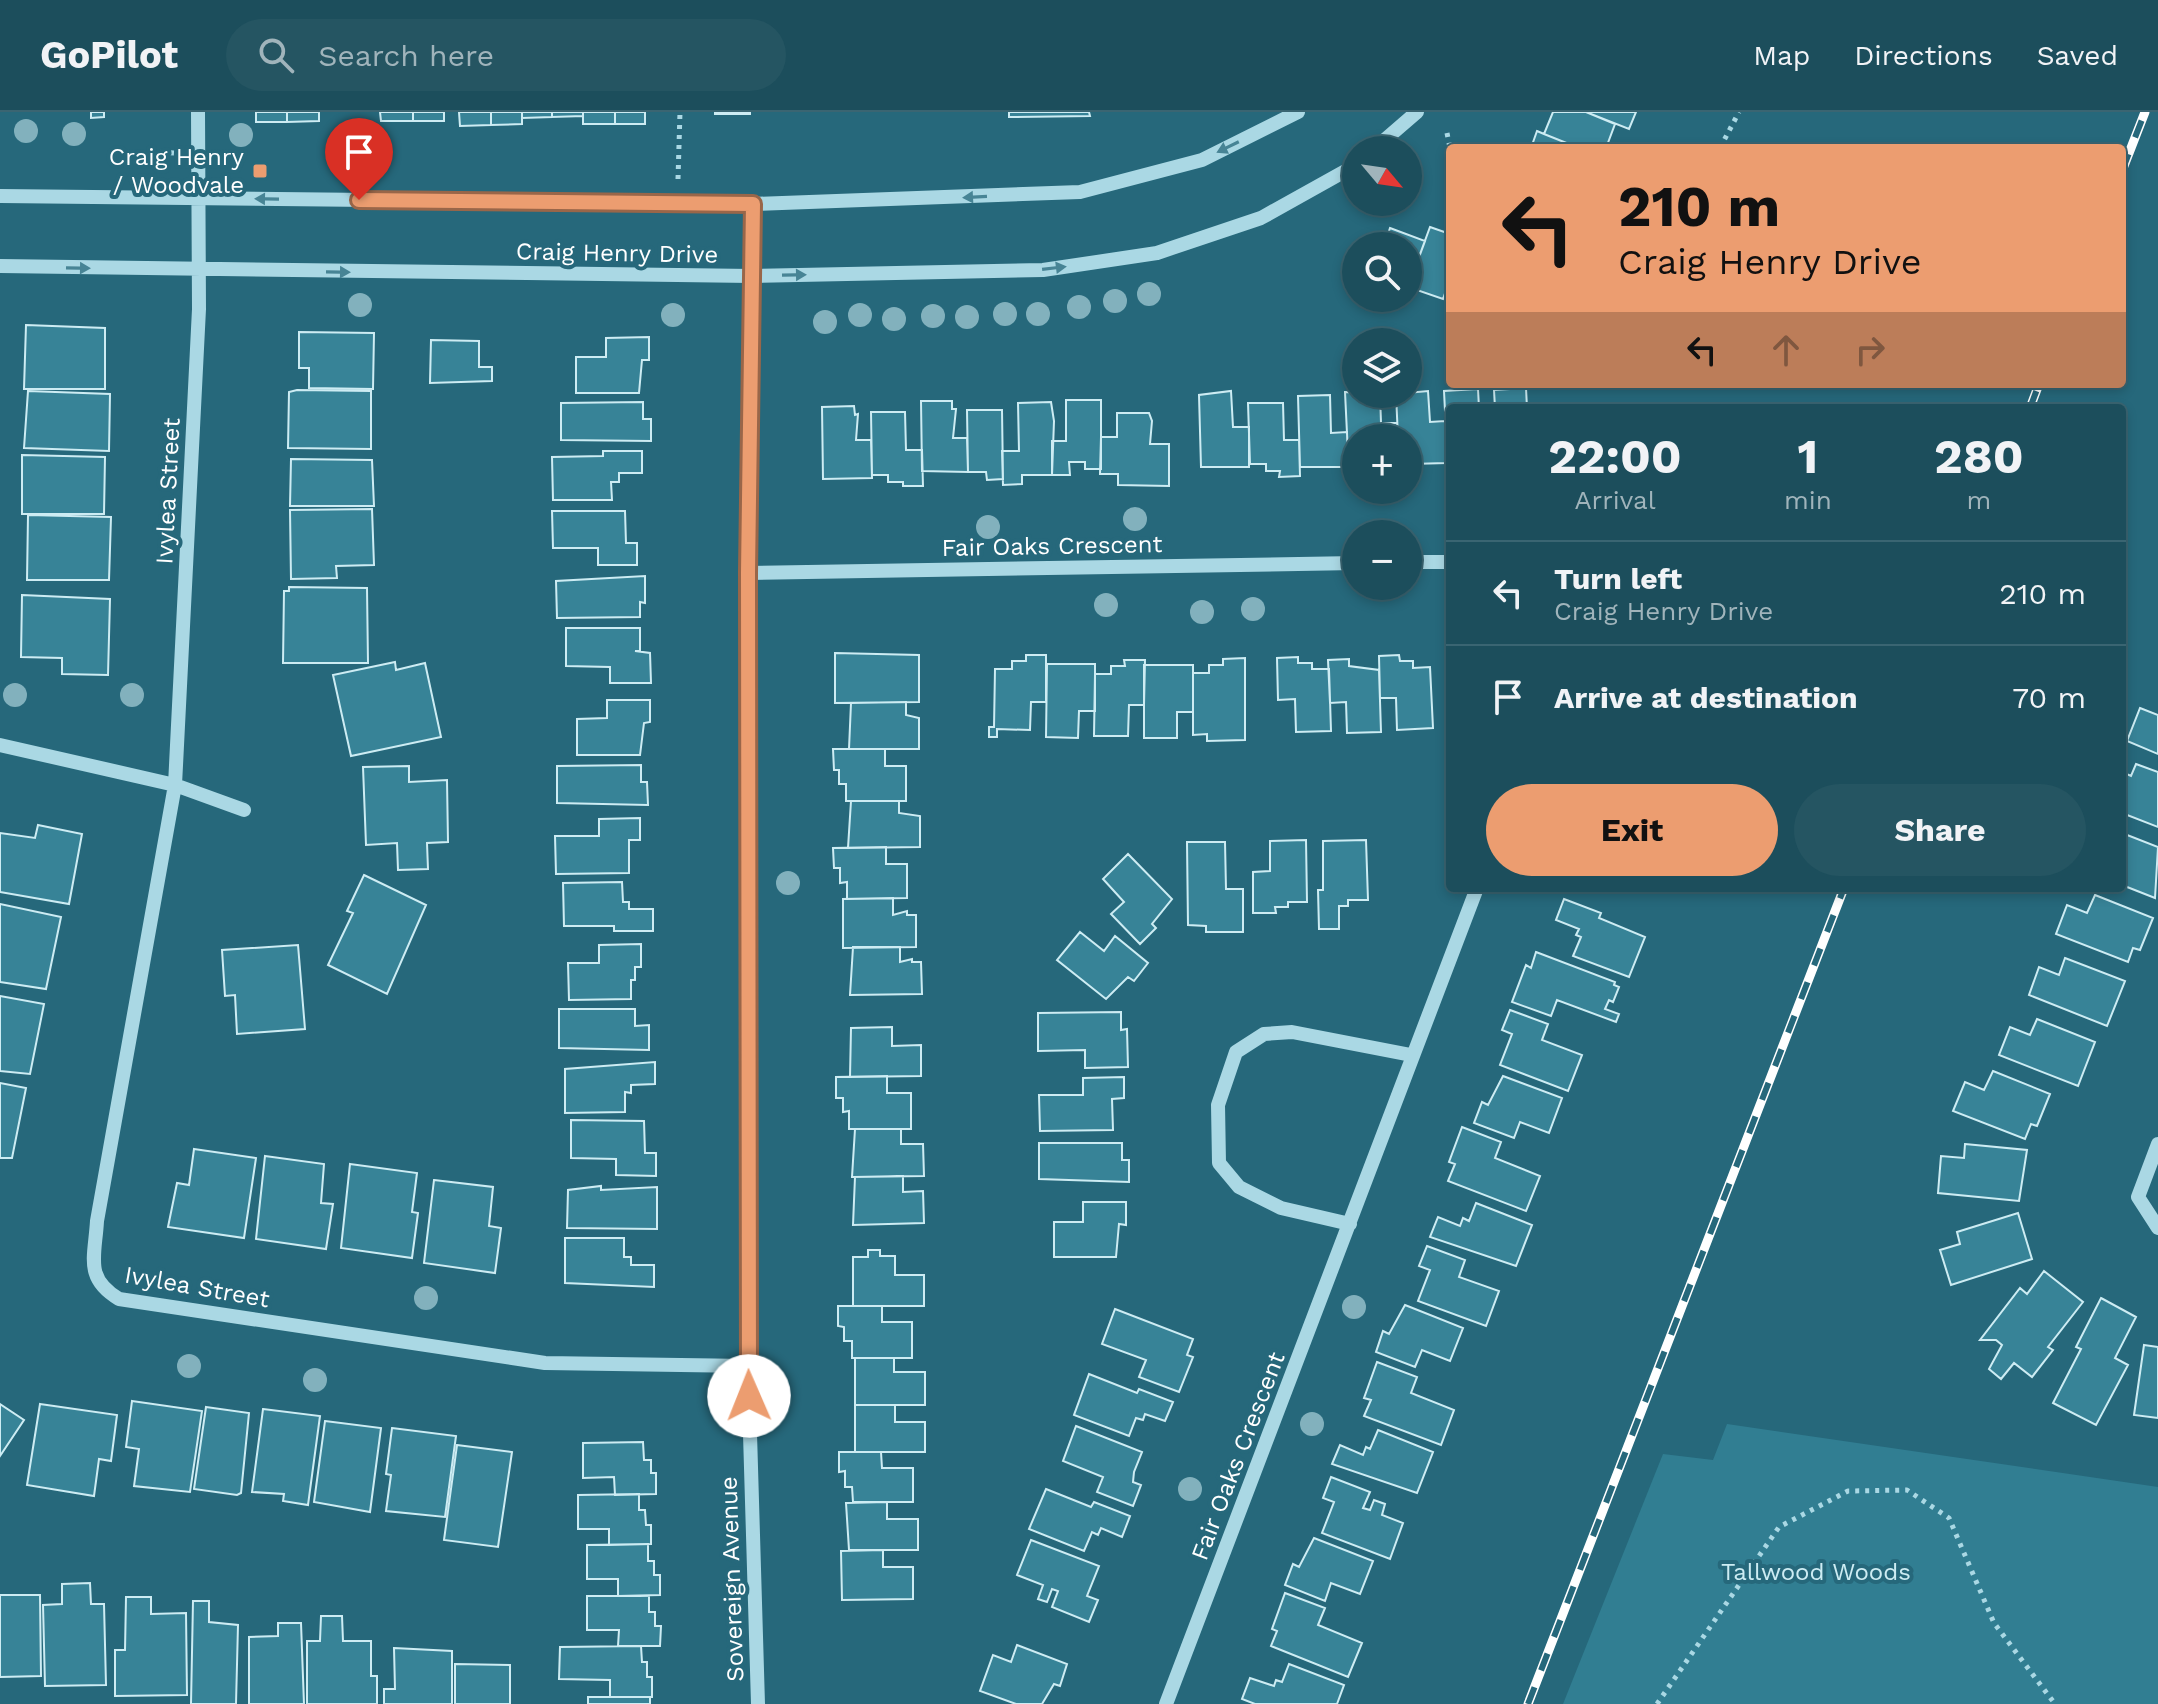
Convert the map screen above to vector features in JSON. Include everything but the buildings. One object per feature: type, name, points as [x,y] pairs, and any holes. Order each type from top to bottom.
[{"type":"street","name":"Ivylea Street","points":[[198,112],[199,271],[175,785],[97,1221],[94,1272],[101,1289],[119,1299],[545,1363],[748,1366]]},
{"type":"street","name":"Craig Henry Drive","points":[[0,196],[753,204],[1080,192],[1202,160],[1298,112]]},
{"type":"street","points":[[1389,136],[1417,112]]},
{"type":"street","name":"Craig Henry Drive","points":[[0,266],[752,276],[1043,270],[1157,253],[1261,218],[1342,173]]},
{"type":"street","name":"Sovereign Avenue","points":[[753,204],[748,573],[748,1366],[758,1704]]},
{"type":"street","points":[[1422,562],[1446,562]]},
{"type":"street","name":"Fair Oaks Crescent","points":[[748,573],[1342,563]]},
{"type":"street","points":[[0,745],[175,785],[244,810]]},
{"type":"street","name":"Fair Oaks Crescent","points":[[1166,1704],[1475,892]]},
{"type":"street","points":[[1350,1224],[1281,1208],[1239,1187],[1219,1163],[1218,1105],[1236,1052],[1264,1034],[1292,1032],[1411,1055]]},
{"type":"street","points":[[2158,1144],[2138,1197],[2158,1228]]},
{"type":"path","points":[[1722,144],[1739,112]]},
{"type":"path","points":[[677,203],[680,114]]},
{"type":"path","points":[[1447,133],[1449,144]]},
{"type":"path","points":[[1657,1704],[1779,1527],[1848,1491],[1907,1490],[1949,1518],[1994,1623],[2055,1704]]},
{"type":"green space","name":"Tallwood Woods","points":[[1727,1424],[2158,1487],[2158,1704],[1563,1704],[1663,1454],[1713,1460]]},
{"type":"railway","points":[[2126,161],[2145,112]]},
{"type":"railway","points":[[2032,404],[2038,388]]},
{"type":"railway","points":[[1528,1704],[1842,892]]},
{"type":"place","name":"Craig Henry / Woodvale","points":[[260,171]]},
{"type":"route","points":[[359,200],[753,204],[748,573],[749,1396]]}]
